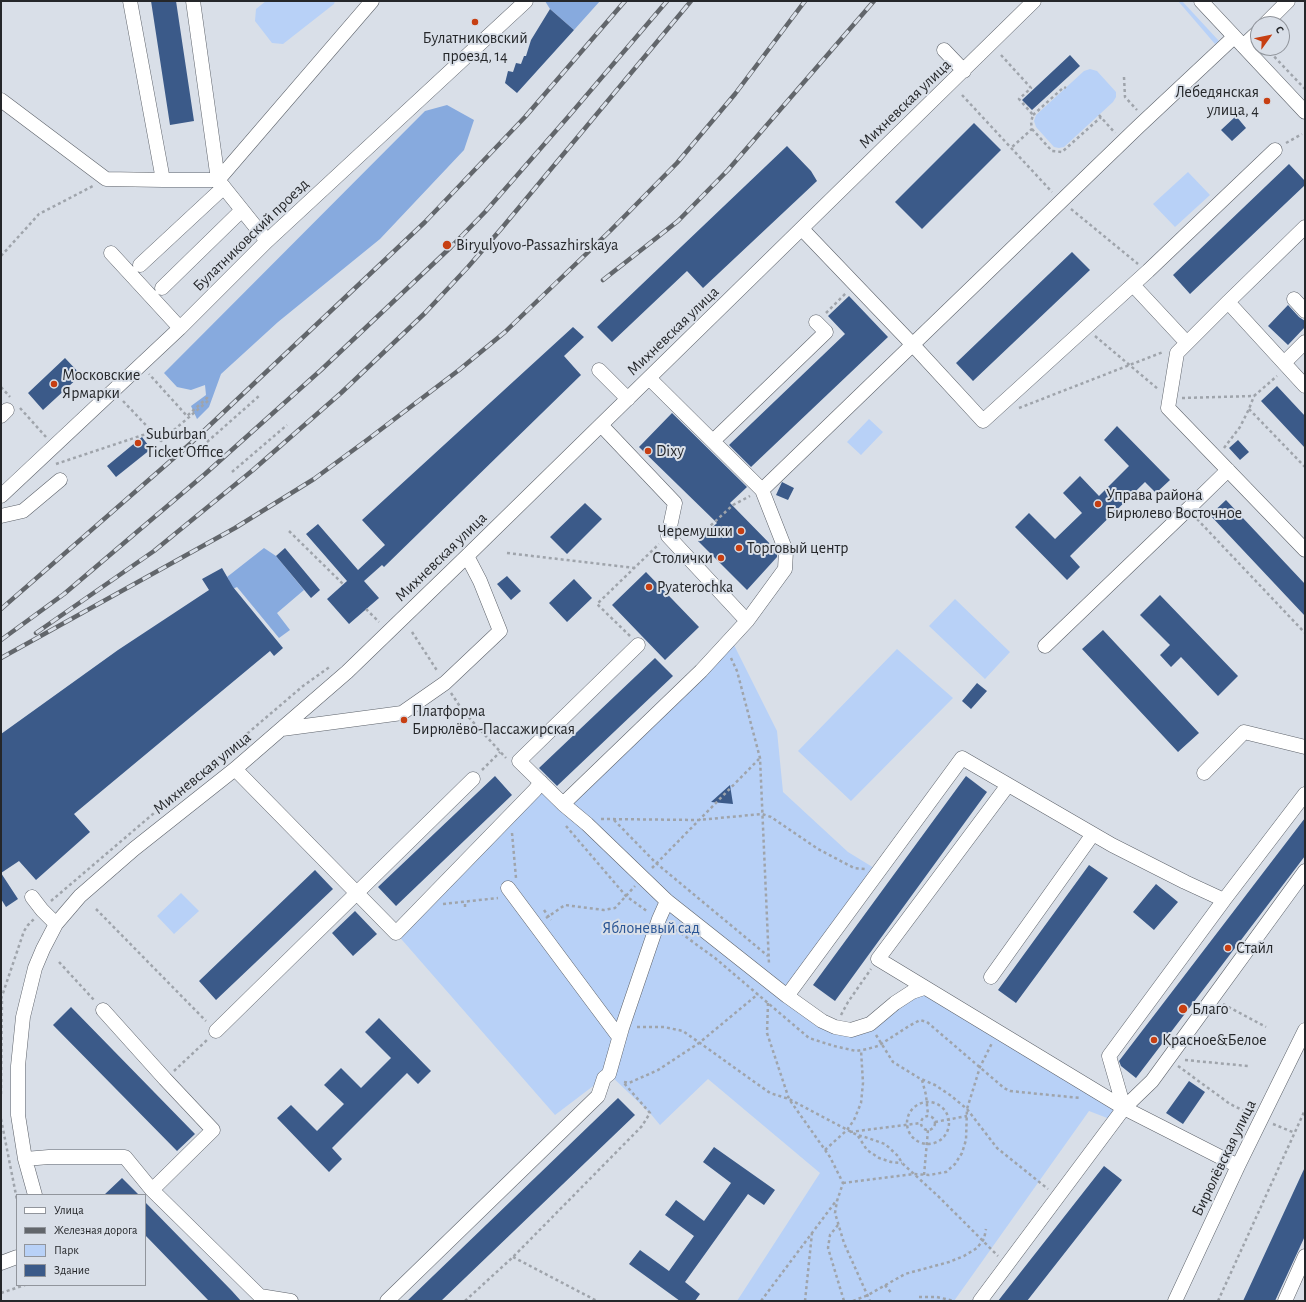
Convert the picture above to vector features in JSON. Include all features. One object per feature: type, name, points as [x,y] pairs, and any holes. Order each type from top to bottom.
[{"type":"street","points":[[130,1],[163,180]]},
{"type":"street","points":[[193,1],[221,184],[267,241]]},
{"type":"street","points":[[140,265],[221,184],[372,1]]},
{"type":"street","name":"Булатниковский проезд","points":[[1,496],[180,328],[267,241],[526,1]]},
{"type":"street","name":"Михневская улица","points":[[35,1194],[25,1159],[18,1115],[18,1066],[23,1017],[35,968],[56,924],[80,896],[128,855],[235,769],[347,672],[1034,1]]},
{"type":"street","points":[[1201,1],[1305,112]]},
{"type":"street","points":[[1273,16],[1288,1]]},
{"type":"street","points":[[762,490],[1145,120],[1238,41],[1250,36]]},
{"type":"street","points":[[944,50],[964,71]]},
{"type":"street","points":[[1,100],[106,179],[163,180],[221,184]]},
{"type":"street","points":[[802,229],[983,421],[1148,272],[1275,150]]},
{"type":"street","points":[[162,288],[242,210]]},
{"type":"street","points":[[1305,227],[1177,353],[1168,408],[1305,550]]},
{"type":"street","points":[[111,253],[180,328]]},
{"type":"street","points":[[1133,285],[1187,343]]},
{"type":"street","points":[[1294,299],[1305,311]]},
{"type":"street","points":[[1228,302],[1305,386]]},
{"type":"street","points":[[713,441],[826,332],[816,322]]},
{"type":"street","points":[[1284,364],[1305,342]]},
{"type":"street","points":[[599,370],[628,398]]},
{"type":"street","points":[[563,804],[725,646],[747,621],[785,569],[786,552],[762,490],[649,378]]},
{"type":"street","points":[[601,425],[675,502],[668,536],[747,621]]},
{"type":"street","points":[[1044,646],[1188,510],[1228,470]]},
{"type":"street","points":[[1,516],[23,511],[60,480]]},
{"type":"street","points":[[282,729],[402,713],[445,683],[500,631],[480,580],[467,556]]},
{"type":"street","points":[[638,645],[519,761],[667,901],[787,996],[822,1021],[851,1030],[870,1024],[895,1003],[912,992],[924,988]]},
{"type":"street","points":[[1204,772],[1244,732],[1305,747]]},
{"type":"street","points":[[787,996],[962,758],[1093,834],[1185,882],[1224,900]]},
{"type":"street","points":[[235,769],[396,933],[513,813],[541,782]]},
{"type":"street","points":[[216,1031],[473,779]]},
{"type":"street","points":[[1008,784],[878,959],[1124,1108],[1238,1166]]},
{"type":"street","points":[[1124,1108],[1109,1056],[1224,900],[1305,794]]},
{"type":"street","points":[[991,977],[1093,834]]},
{"type":"street","points":[[980,1301],[1124,1108],[1152,1081],[1305,871]]},
{"type":"street","points":[[514,895],[620,1032]]},
{"type":"street","points":[[32,897],[56,924]]},
{"type":"street","points":[[387,1301],[598,1096],[604,1078],[609,1074],[620,1032],[659,919],[667,901]]},
{"type":"street","points":[[103,1010],[213,1130],[152,1190]]},
{"type":"street","name":"Бирюлёвская улица","points":[[1175,1301],[1238,1166],[1262,1119],[1299,1057],[1305,1030]]},
{"type":"street","points":[[25,1159],[49,1156],[125,1157],[152,1190],[258,1299],[291,1301]]},
{"type":"street","points":[[1286,1301],[1305,1256]]},
{"type":"street","points":[[1,1263],[16,1257]]},
{"type":"path","points":[[1001,55],[1031,88],[1019,100],[1029,108],[1034,115]]},
{"type":"path","points":[[1274,56],[1305,89]]},
{"type":"path","points":[[1124,77],[1125,97],[1145,120]]},
{"type":"path","points":[[1061,83],[1065,87],[1034,115],[1031,122],[1032,129],[1052,151],[1062,152],[1100,116],[1122,142]]},
{"type":"path","points":[[962,95],[1061,201],[1148,272]]},
{"type":"path","points":[[1011,148],[1032,129]]},
{"type":"path","points":[[1275,150],[1302,134]]},
{"type":"path","points":[[1,256],[39,214],[106,179]]},
{"type":"path","points":[[816,322],[855,284]]},
{"type":"path","points":[[1012,410],[1165,351]]},
{"type":"path","points":[[123,401],[161,441],[209,400],[207,398],[187,416],[145,370]]},
{"type":"path","points":[[1,387],[10,409],[46,437]]},
{"type":"path","points":[[207,442],[259,396]]},
{"type":"path","points":[[1215,457],[1240,427],[1250,409],[1254,396]]},
{"type":"path","points":[[1250,409],[1305,468]]},
{"type":"path","points":[[232,472],[287,425]]},
{"type":"path","points":[[55,464],[152,432]]},
{"type":"path","points":[[638,645],[598,604],[668,536],[709,527],[733,505],[762,490]]},
{"type":"path","points":[[1188,510],[1305,633]]},
{"type":"path","points":[[289,531],[343,584]]},
{"type":"path","points":[[507,553],[635,568]]},
{"type":"path","points":[[366,609],[379,622],[374,627]]},
{"type":"path","points":[[725,646],[737,671],[760,759],[770,982],[767,1034],[789,1099],[830,1157],[843,1183],[836,1201],[761,1301]]},
{"type":"path","points":[[1,1094],[2,998],[24,931],[28,925],[57,894],[304,686],[332,666]]},
{"type":"path","points":[[463,711],[495,747]]},
{"type":"path","points":[[473,779],[500,752]]},
{"type":"path","points":[[536,925],[565,905],[604,910],[615,908],[656,863],[760,759]]},
{"type":"path","points":[[421,908],[514,895],[512,843],[513,813]]},
{"type":"path","points":[[581,819],[698,820],[762,814],[771,817],[818,849],[854,868],[879,871]]},
{"type":"path","points":[[614,820],[656,863],[768,956]]},
{"type":"path","points":[[694,894],[698,890]]},
{"type":"path","points":[[465,907],[466,901]]},
{"type":"path","points":[[96,909],[216,1031],[165,1079]]},
{"type":"path","points":[[544,910],[551,920]]},
{"type":"path","points":[[848,1002],[878,959]]},
{"type":"path","points":[[59,962],[103,1010]]},
{"type":"path","points":[[604,1078],[629,1083],[658,1070],[699,1043],[736,1013],[770,982]]},
{"type":"path","points":[[1212,998],[1266,1027]]},
{"type":"path","points":[[870,1024],[893,1062],[950,1095],[967,1109],[997,1148],[1058,1196]]},
{"type":"path","points":[[620,1032],[664,1027],[683,1031],[770,1093],[789,1099],[850,1132],[885,1144],[898,1156],[902,1163],[1008,1264]]},
{"type":"path","points":[[843,1183],[914,1174],[924,1175],[946,1172],[956,1164],[962,1153],[966,1140],[967,1109],[980,1067],[997,1032]]},
{"type":"path","points":[[825,1150],[847,1130],[854,1120],[861,1103],[863,1083],[861,1050]]},
{"type":"path","points":[[1168,1058],[1248,1066]]},
{"type":"path","points":[[1168,1058],[1230,1104],[1295,1133]]},
{"type":"path","points":[[922,1080],[928,1115],[931,1116],[935,1122]]},
{"type":"path","points":[[465,1301],[513,1256],[642,1126],[650,1112],[623,1082]]},
{"type":"path","points":[[923,1102],[937,1104],[943,1108],[949,1120],[949,1126],[944,1137],[934,1144],[921,1144],[916,1141],[907,1129],[908,1116],[917,1105],[923,1102]]},
{"type":"path","points":[[1218,1301],[1305,1110]]},
{"type":"path","points":[[817,1114],[821,1112]]},
{"type":"path","points":[[850,1132],[921,1123],[922,1120],[928,1115]]},
{"type":"path","points":[[935,1122],[967,1116]]},
{"type":"path","points":[[1,1119],[16,1195]]},
{"type":"path","points":[[928,1130],[933,1128],[935,1122]]},
{"type":"path","points":[[921,1123],[924,1128],[928,1130]]},
{"type":"path","points":[[924,1175],[928,1130]]},
{"type":"path","points":[[858,1135],[867,1150],[879,1158],[891,1162],[902,1163]]},
{"type":"path","points":[[836,1201],[835,1213],[844,1243],[870,1301]]},
{"type":"path","points":[[838,1224],[830,1235],[828,1248],[844,1301]]},
{"type":"path","points":[[853,1301],[868,1295],[905,1274],[949,1262],[964,1256],[977,1248],[983,1241],[986,1229]]},
{"type":"path","points":[[804,1301],[812,1233]]},
{"type":"path","points":[[513,1256],[597,1301]]},
{"type":"path","points":[[885,1285],[892,1294]]},
{"type":"path","points":[[1,1293],[22,1286]]},
{"type":"path","points":[[919,1297],[937,1297],[954,1301]]},
{"type":"green space","points":[[266,1],[335,1],[334,4],[283,44],[272,43],[255,21],[256,9]]},
{"type":"green space","points":[[1178,1],[1182,1],[1219,41],[1215,44]]},
{"type":"green space","points":[[1090,69],[1097,71],[1116,92],[1116,97],[1113,102],[1064,147],[1054,147],[1036,127],[1034,121],[1036,115],[1084,71]]},
{"type":"green space","points":[[1188,172],[1210,195],[1175,227],[1153,204]]},
{"type":"green space","points":[[869,419],[883,432],[861,455],[847,442]]},
{"type":"green space","points":[[955,599],[1010,652],[985,679],[929,626]]},
{"type":"green space","name":"Яблоневый сад","points":[[731,639],[777,731],[783,792],[848,852],[879,871],[787,996],[851,1030],[924,988],[1124,1108],[1115,1121],[1089,1111],[954,1301],[737,1301],[820,1173],[708,1079],[660,1125],[650,1113],[609,1074],[555,1115],[396,933],[541,782],[563,804]]},
{"type":"green space","points":[[897,649],[953,698],[851,801],[798,751]]},
{"type":"green space","points":[[181,893],[199,911],[174,934],[157,916]]},
{"type":"shaded area","points":[[545,1],[600,1],[574,30],[550,9]]},
{"type":"shaded area","points":[[447,105],[474,120],[464,150],[380,239],[278,322],[221,374],[209,407],[197,419],[191,406],[206,395],[205,385],[191,390],[177,387],[164,373],[425,111]]},
{"type":"shaded area","points":[[264,548],[276,556],[304,590],[277,613],[290,630],[279,638],[237,587],[230,590],[224,583],[229,580],[227,577]]},
{"type":"building","points":[[151,1],[176,1],[194,121],[170,125]]},
{"type":"building","points":[[550,9],[574,30],[517,93],[505,83],[508,71],[513,72],[516,63],[521,64],[524,56],[526,56],[531,40]]},
{"type":"building","points":[[1070,55],[1080,66],[1032,110],[1022,100]]},
{"type":"building","points":[[1236,116],[1246,128],[1232,141],[1221,130]]},
{"type":"building","points":[[974,123],[1001,150],[922,229],[895,202]]},
{"type":"building","points":[[787,146],[811,171],[817,181],[703,288],[687,271],[612,342],[597,327]]},
{"type":"building","points":[[1289,164],[1305,181],[1305,185],[1190,294],[1173,275]]},
{"type":"building","points":[[1072,252],[1090,270],[973,381],[956,363]]},
{"type":"building","points":[[849,296],[888,337],[751,467],[729,445],[845,334],[828,316]]},
{"type":"building","points":[[1288,305],[1305,321],[1305,327],[1288,345],[1268,326]]},
{"type":"building","points":[[573,327],[584,337],[564,356],[581,375],[384,567],[382,565],[364,581],[379,598],[349,624],[327,599],[347,581],[306,534],[318,524],[358,570],[385,545],[362,520]]},
{"type":"building","name":"Московские Ярмарки","points":[[65,358],[81,375],[43,410],[28,393]]},
{"type":"building","points":[[1277,386],[1305,416],[1305,448],[1261,401]]},
{"type":"building","points":[[672,413],[747,487],[730,503],[777,551],[777,557],[747,590],[698,541],[717,523],[639,447]]},
{"type":"building","name":"Управа района Бирюлево Восточное","points":[[1117,426],[1170,480],[1156,493],[1145,482],[1070,556],[1080,567],[1067,580],[1015,527],[1029,513],[1055,539],[1082,513],[1063,493],[1080,476],[1099,496],[1129,466],[1104,440]]},
{"type":"building","points":[[142,437],[151,449],[116,477],[107,466]]},
{"type":"building","points":[[1238,440],[1249,452],[1240,460],[1229,448]]},
{"type":"building","points":[[782,482],[794,488],[788,500],[776,495]]},
{"type":"building","points":[[1226,500],[1305,584],[1305,616],[1210,515]]},
{"type":"building","points":[[585,503],[602,519],[567,554],[550,537]]},
{"type":"building","points":[[285,548],[320,590],[311,598],[276,556]]},
{"type":"building","points":[[222,568],[233,587],[283,648],[274,656],[270,651],[74,814],[90,832],[36,880],[19,861],[1,873],[1,734],[118,650],[209,590],[202,579]]},
{"type":"building","points":[[646,572],[699,627],[665,660],[612,605]]},
{"type":"building","points":[[507,576],[521,591],[511,600],[497,584]]},
{"type":"building","points":[[574,579],[592,598],[567,622],[549,603]]},
{"type":"building","points":[[1160,595],[1238,676],[1218,696],[1181,657],[1171,667],[1160,655],[1170,645],[1140,615]]},
{"type":"building","points":[[1103,630],[1199,733],[1178,752],[1082,649]]},
{"type":"building","points":[[655,658],[673,676],[557,786],[539,768]]},
{"type":"building","points":[[977,683],[987,691],[971,709],[962,701]]},
{"type":"building","points":[[495,776],[512,795],[396,906],[378,887]]},
{"type":"building","points":[[966,776],[987,792],[835,1001],[813,985]]},
{"type":"building","points":[[730,785],[733,804],[711,802]]},
{"type":"building","points":[[1305,818],[1305,856],[1136,1078],[1121,1066],[1119,1061]]},
{"type":"building","points":[[1089,865],[1108,878],[1016,1003],[998,990]]},
{"type":"building","points":[[315,870],[333,889],[216,1000],[199,981]]},
{"type":"building","points":[[1,873],[18,899],[6,907],[1,899]]},
{"type":"building","points":[[1156,884],[1178,902],[1154,930],[1133,912]]},
{"type":"building","points":[[355,911],[377,934],[353,956],[332,933]]},
{"type":"building","points":[[71,1007],[195,1134],[177,1151],[53,1025]]},
{"type":"building","points":[[379,1018],[431,1071],[418,1084],[407,1073],[332,1148],[342,1159],[329,1172],[277,1118],[291,1105],[317,1131],[344,1104],[324,1085],[341,1068],[361,1088],[391,1058],[365,1032]]},
{"type":"building","points":[[1189,1081],[1205,1092],[1183,1124],[1166,1113]]},
{"type":"building","points":[[618,1098],[635,1115],[441,1301],[407,1301]]},
{"type":"building","points":[[714,1147],[775,1190],[764,1205],[748,1194],[685,1282],[700,1294],[695,1301],[680,1301],[629,1264],[640,1250],[669,1271],[694,1236],[665,1215],[676,1200],[704,1221],[731,1183],[703,1162]]},
{"type":"building","points":[[1104,1166],[1122,1180],[1027,1301],[998,1301]]},
{"type":"building","points":[[1305,1167],[1305,1236],[1275,1301],[1243,1301]]},
{"type":"building","points":[[122,1178],[138,1194],[105,1194]]},
{"type":"building","points":[[146,1203],[241,1301],[209,1301],[146,1236]]},
{"type":"railway","points":[[1,609],[191,443],[425,222],[525,117],[625,1]]},
{"type":"railway","points":[[1,640],[64,594],[205,474],[321,370],[451,247],[485,212],[667,1]]},
{"type":"railway","points":[[36,633],[154,551],[253,470],[341,393],[425,313],[501,229],[691,1]]},
{"type":"railway","points":[[1,658],[235,528],[314,479],[459,370],[505,332],[610,231],[677,163],[735,94],[805,1]]},
{"type":"railway","points":[[603,280],[678,221],[728,170],[874,1]]},
{"type":"place","name":"Булатниковский проезд, 14","points":[[475,22]]},
{"type":"place","name":"Лебедянская улица, 4","points":[[1267,101]]},
{"type":"place","name":"Biryulyovo-Passazhirskaya","points":[[447,245]]},
{"type":"place","name":"Московские Ярмарки","points":[[54,384]]},
{"type":"place","name":"Suburban Ticket Office","points":[[138,443]]},
{"type":"place","name":"Dixy","points":[[648,451]]},
{"type":"place","name":"Управа района Бирюлево Восточное","points":[[1098,504]]},
{"type":"place","name":"Черемушки","points":[[741,531]]},
{"type":"place","name":"Торговый центр","points":[[739,548]]},
{"type":"place","name":"Столички","points":[[721,558]]},
{"type":"place","name":"Pyaterochka","points":[[649,587]]},
{"type":"place","name":"Платформа Бирюлёво-Пассажирская","points":[[404,720]]},
{"type":"place","name":"Стайл","points":[[1228,948]]},
{"type":"place","name":"Благо","points":[[1183,1009]]},
{"type":"place","name":"Красное&Белое","points":[[1154,1040]]}]
